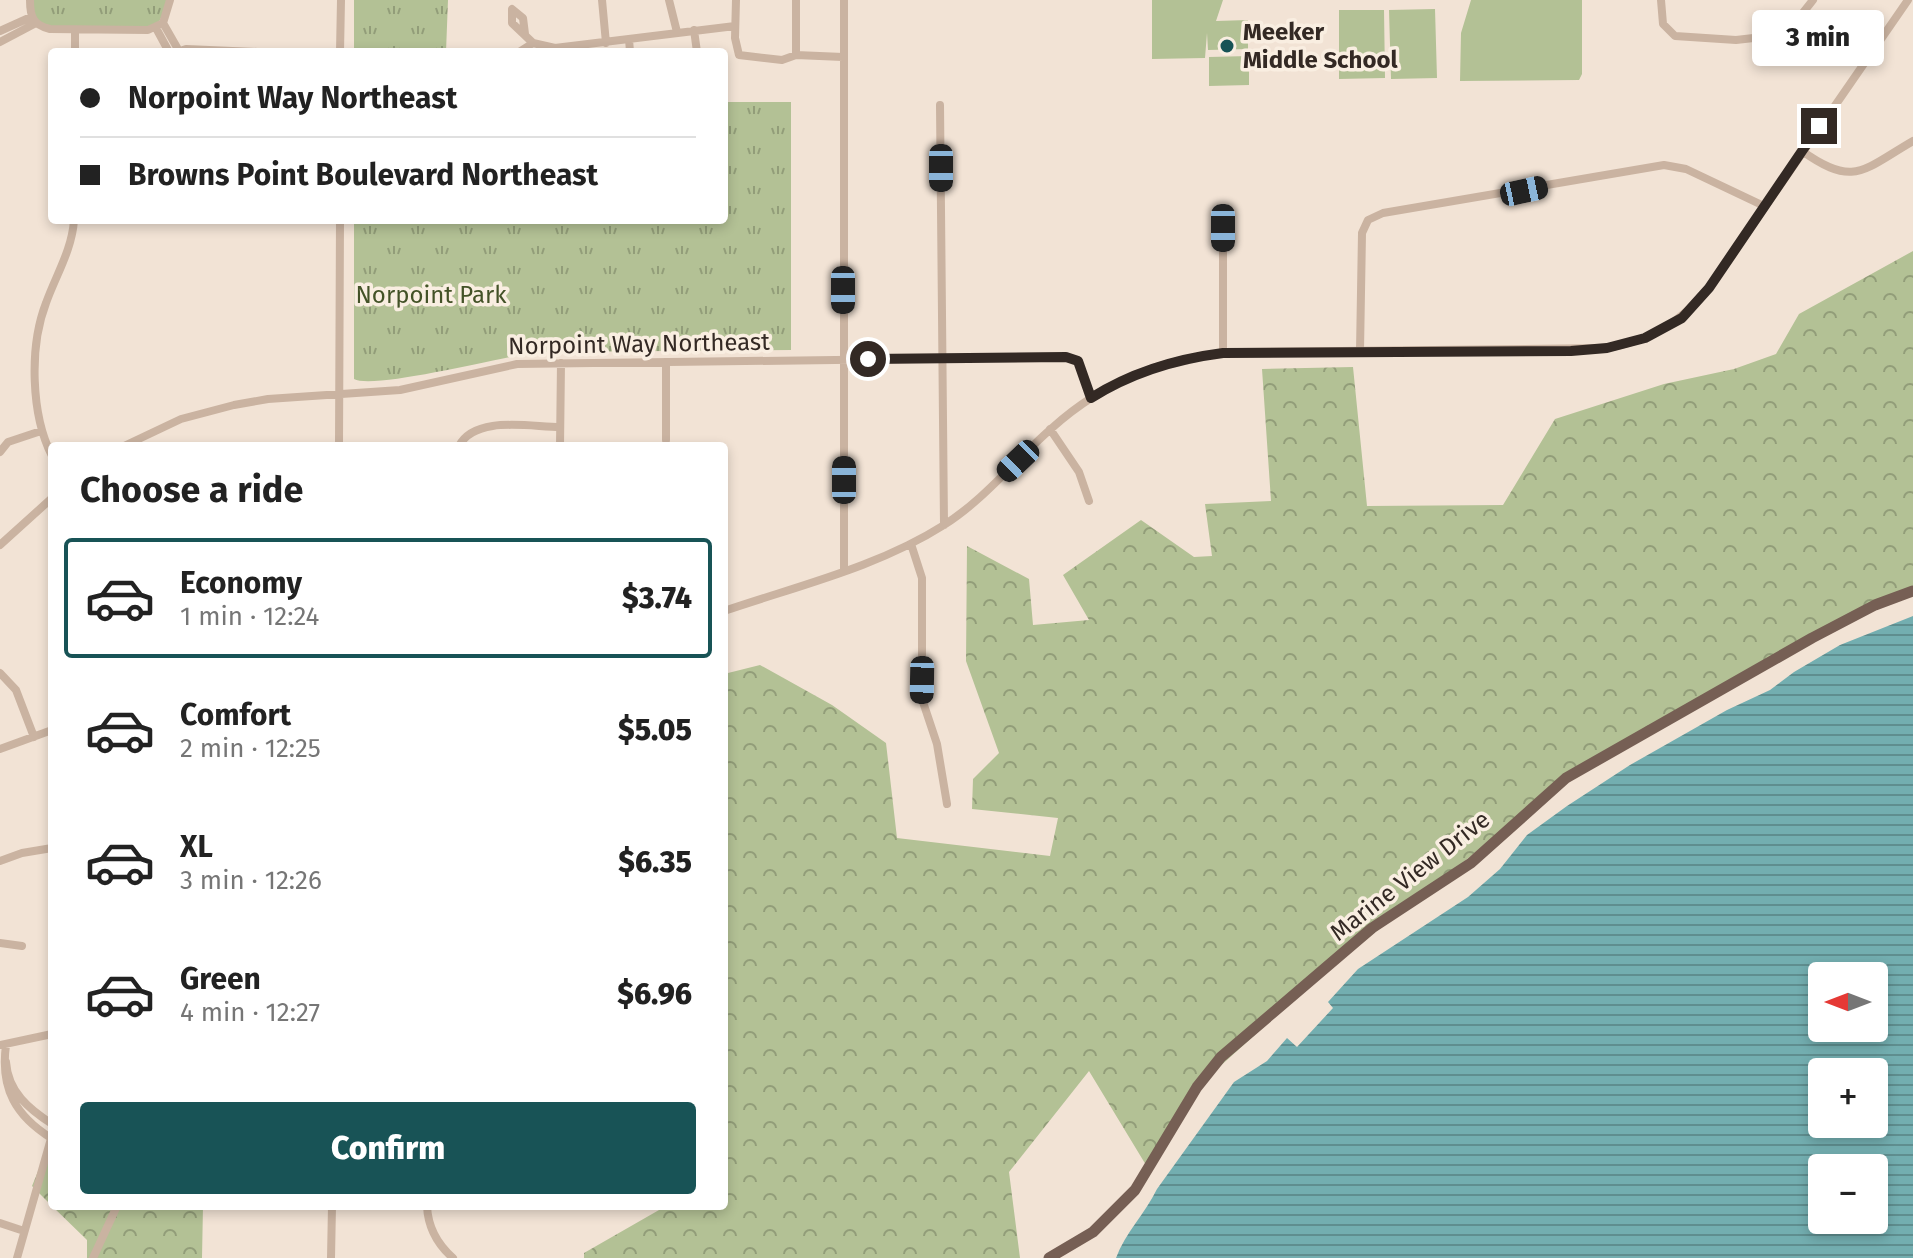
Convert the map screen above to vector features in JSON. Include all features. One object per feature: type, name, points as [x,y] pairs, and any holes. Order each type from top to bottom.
[{"type":"main road","name":"Marine View Drive","points":[[1049,1258],[1093,1232],[1135,1190],[1197,1087],[1221,1057],[1372,928],[1461,871],[1566,778],[1800,644],[1875,605],[1913,591]]},
{"type":"street","points":[[30,0],[34,20]]},
{"type":"street","points":[[167,48],[159,26],[170,0]]},
{"type":"street","points":[[340,48],[341,0]]},
{"type":"street","points":[[602,0],[606,43]]},
{"type":"street","points":[[669,0],[677,32]]},
{"type":"street","points":[[736,0],[736,49],[744,58],[787,60],[796,55],[843,57]]},
{"type":"street","points":[[796,0],[796,55]]},
{"type":"street","points":[[844,0],[844,570]]},
{"type":"street","points":[[1661,0],[1666,28],[1680,38],[1765,38],[1794,24],[1813,0]]},
{"type":"street","points":[[728,610],[911,544],[944,525],[992,487],[1050,429],[1091,398],[1148,369],[1183,359],[1223,353],[1571,351],[1607,348],[1645,338],[1675,323],[1697,303],[1908,0]]},
{"type":"street","points":[[512,4],[523,18],[525,34],[533,43],[560,48]]},
{"type":"street","points":[[0,42],[34,20]]},
{"type":"street","points":[[0,31],[34,20],[50,29],[159,26]]},
{"type":"street","points":[[159,26],[175,48]]},
{"type":"street","points":[[573,48],[735,26]]},
{"type":"street","points":[[75,30],[75,48]]},
{"type":"street","points":[[694,30],[696,48]]},
{"type":"street","points":[[629,39],[630,48]]},
{"type":"street","points":[[525,48],[533,43]]},
{"type":"street","points":[[940,105],[944,525]]},
{"type":"street","points":[[1802,151],[1829,170],[1854,173],[1913,141]]},
{"type":"street","points":[[1360,351],[1361,242],[1368,220],[1397,210],[1664,165],[1686,169],[1764,206]]},
{"type":"street","points":[[48,447],[41,431],[37,380],[40,322],[72,242],[74,224]]},
{"type":"street","points":[[339,442],[340,224]]},
{"type":"street","points":[[1223,228],[1223,353]]},
{"type":"street","name":"Norpoint Way Northeast","points":[[132,442],[159,428],[208,411],[268,399],[400,390],[517,364],[1072,359],[1082,367],[1091,398]]},
{"type":"street","points":[[666,362],[666,440]]},
{"type":"street","points":[[560,442],[561,363]]},
{"type":"street","points":[[462,442],[469,433],[482,427],[560,427]]},
{"type":"street","points":[[1050,429],[1079,472],[1089,501]]},
{"type":"street","points":[[0,452],[8,442],[41,431]]},
{"type":"street","points":[[0,545],[48,502]]},
{"type":"street","points":[[911,544],[922,578],[922,699],[937,744],[947,804]]},
{"type":"street","points":[[0,673],[16,690],[34,737]]},
{"type":"street","points":[[0,749],[48,732]]},
{"type":"street","points":[[0,861],[48,849]]},
{"type":"street","points":[[0,943],[22,946]]},
{"type":"street","points":[[3,1045],[48,1035]]},
{"type":"street","points":[[3,1045],[12,1086],[32,1111],[48,1121]]},
{"type":"street","points":[[3,1045],[2,1074],[9,1102],[28,1123],[48,1135]]},
{"type":"street","points":[[17,1258],[48,1150]]},
{"type":"street","points":[[93,1258],[115,1210]]},
{"type":"street","points":[[331,1258],[332,1210]]},
{"type":"street","points":[[428,1210],[430,1227],[442,1248],[453,1258]]},
{"type":"street","points":[[0,1223],[24,1231]]},
{"type":"green space","points":[[30,0],[170,0],[156,28],[50,29],[36,23]]},
{"type":"green space","points":[[354,0],[448,0],[446,48],[354,48]]},
{"type":"green space","points":[[1152,0],[1223,0],[1216,21],[1248,20],[1248,49],[1208,50],[1207,33],[1205,58],[1152,59]]},
{"type":"green space","points":[[1471,0],[1582,0],[1582,74],[1579,80],[1460,81],[1461,33]]},
{"type":"green space","points":[[1435,9],[1437,78],[1391,79],[1389,10]]},
{"type":"green space","points":[[1339,10],[1384,10],[1385,78],[1339,79]]},
{"type":"green space","points":[[1249,56],[1249,85],[1209,86],[1209,57]]},
{"type":"green space","name":"Norpoint Park","points":[[728,102],[791,102],[791,350],[538,352],[386,380],[354,379],[354,224],[728,224]]},
{"type":"green space","points":[[1913,251],[1913,586],[1585,765],[1319,977],[1197,1087],[1149,1170],[1089,1071],[1009,1172],[1020,1258],[584,1258],[584,1253],[659,1210],[728,1210],[728,673],[760,665],[832,705],[886,743],[897,838],[1050,856],[1058,818],[972,809],[973,779],[999,753],[966,661],[967,546],[1029,579],[1033,625],[1089,620],[1063,575],[1141,520],[1194,557],[1212,556],[1205,504],[1271,501],[1262,369],[1353,367],[1367,506],[1503,505],[1555,419],[1664,384],[1734,369],[1776,354],[1799,314]]},
{"type":"green space","points":[[48,1147],[48,1202],[32,1186]]},
{"type":"green space","points":[[56,1210],[203,1210],[202,1258],[87,1258],[87,1240]]},
{"type":"water","points":[[1913,616],[1913,1258],[1116,1258],[1157,1189],[1234,1082],[1267,1061],[1287,1038],[1297,1047],[1333,1008],[1328,1002],[1358,969],[1468,897],[1500,869],[1527,835],[1567,806],[1630,765],[1727,710],[1770,690],[1840,645]]},
{"type":"place","name":"Meeker Middle School","points":[[1227,46]]},
{"type":"route","points":[[868,359],[1066,357],[1078,361],[1082,367],[1091,398],[1148,369],[1183,359],[1223,353],[1546,351],[1623,345],[1668,327],[1697,303],[1819,126]]}]
